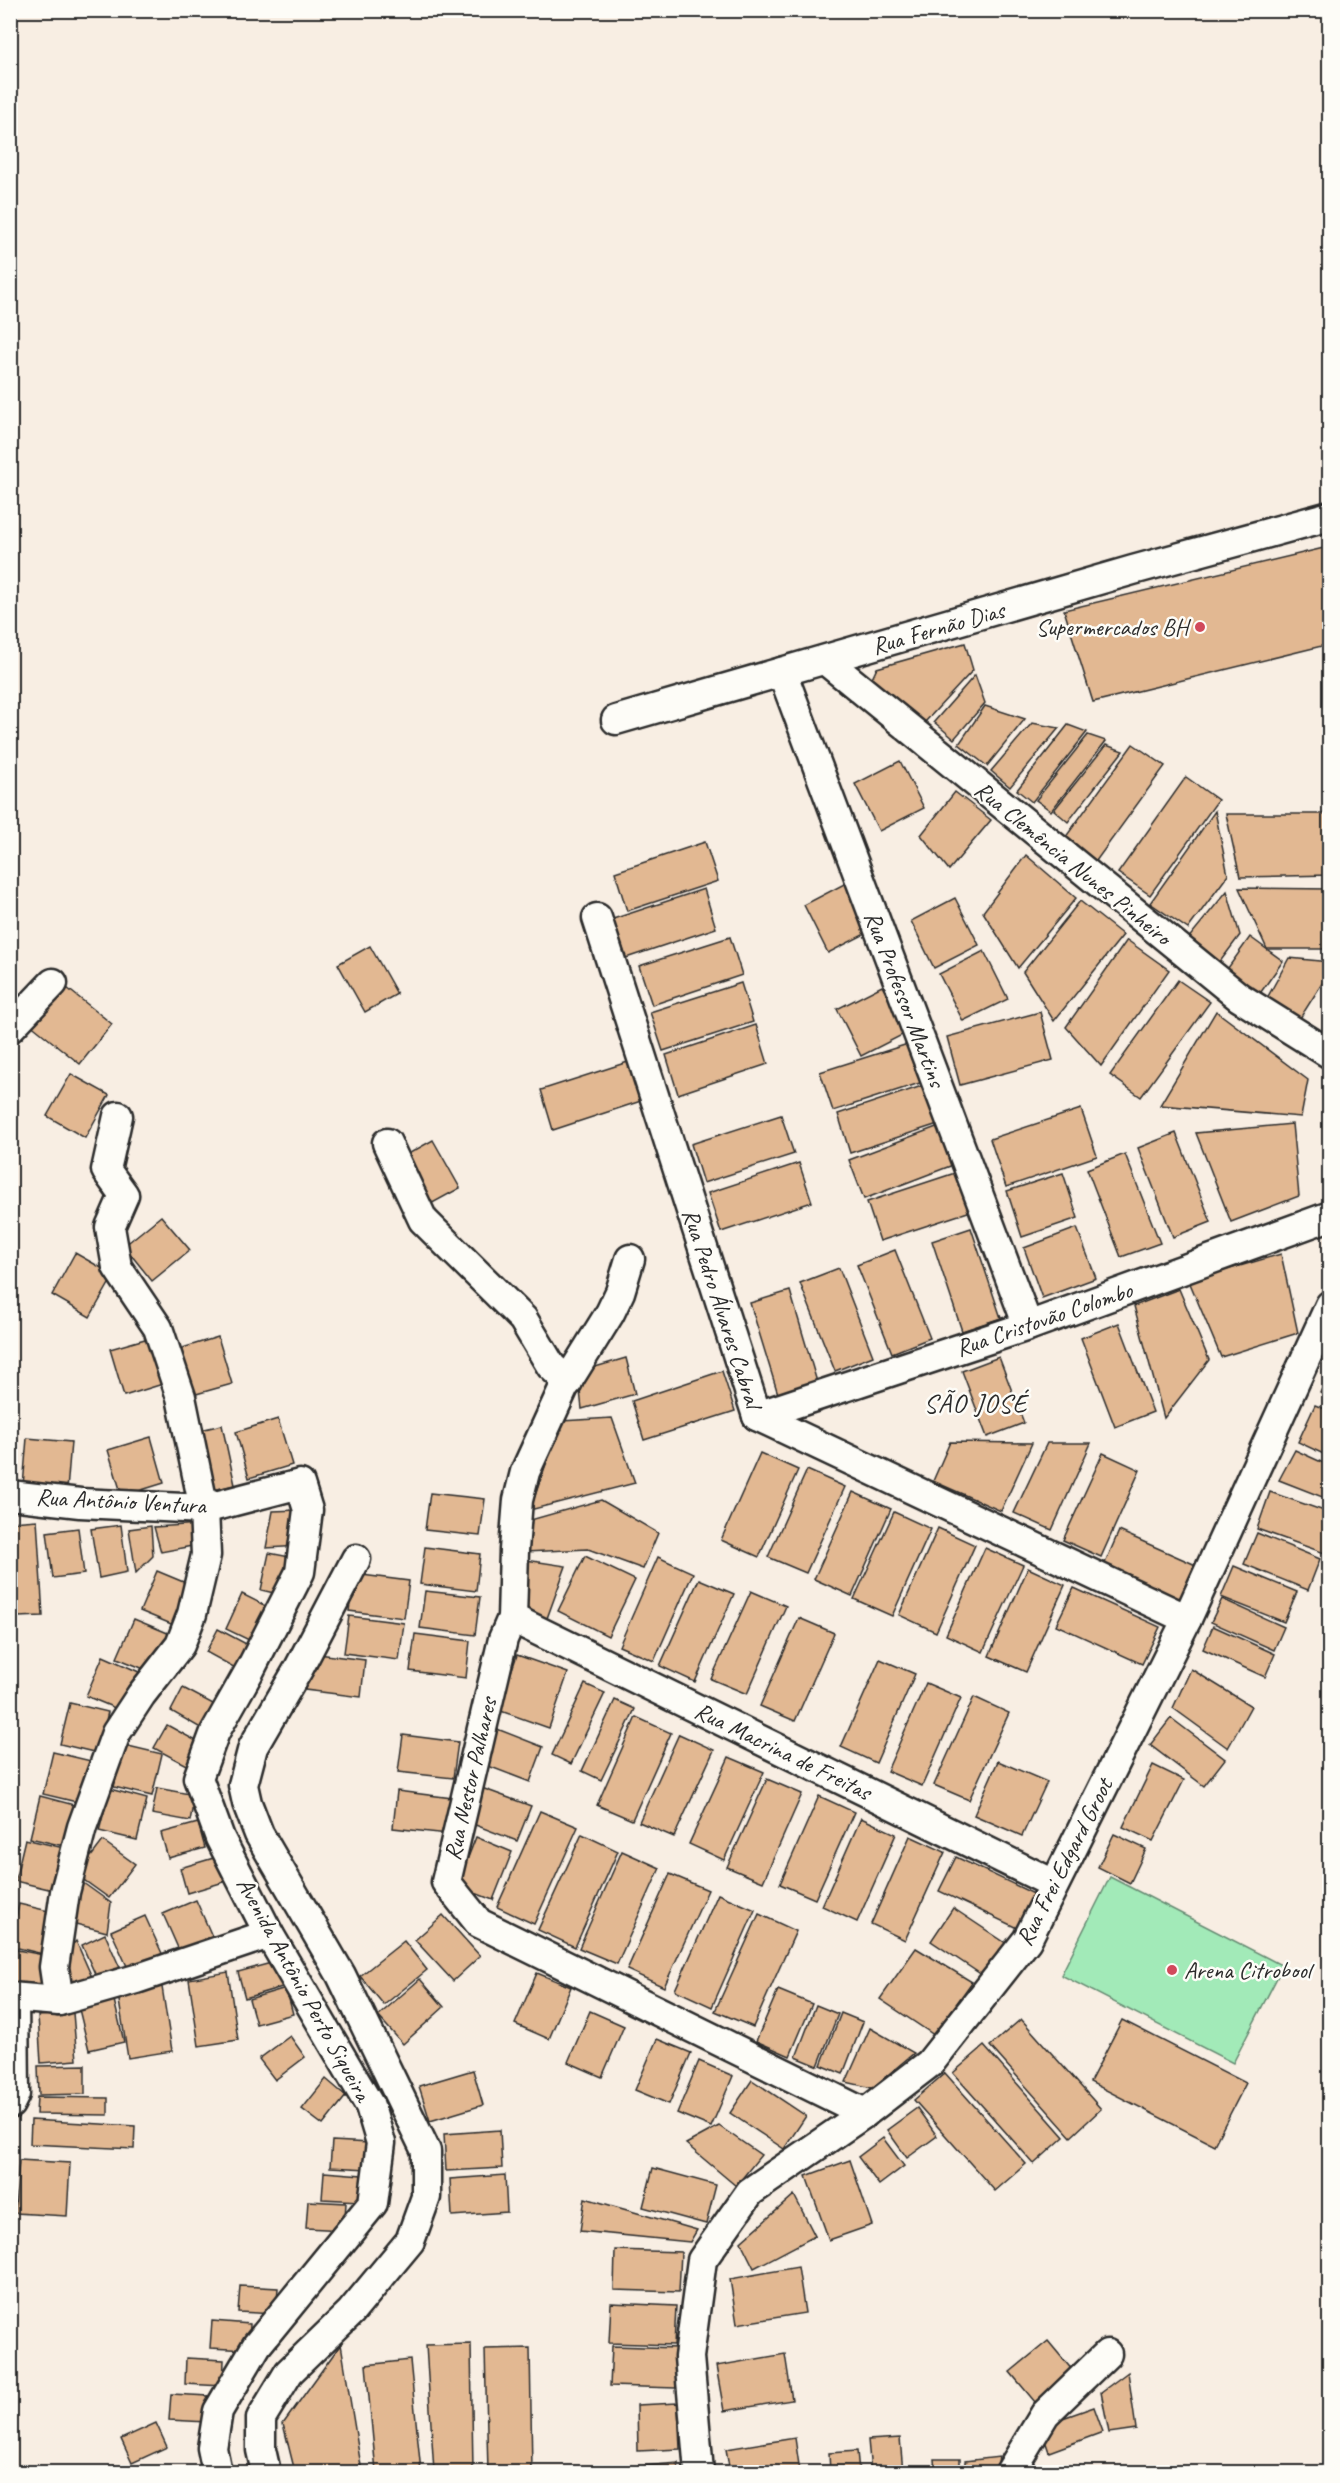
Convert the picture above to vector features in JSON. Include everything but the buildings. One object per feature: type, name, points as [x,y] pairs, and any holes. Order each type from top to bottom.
[{"type":"street","name":"Rua Fernão Dias","points":[[616,720],[1133,570],[1329,516]]},
{"type":"street","name":"Rua Clemência Nunes Pinheiro","points":[[825,660],[1239,997],[1329,1054]]},
{"type":"street","name":"Rua Professor Martins","points":[[782,672],[1028,1326]]},
{"type":"street","name":"Rua Pedro Álvares Cabral","points":[[597,918],[757,1416],[1187,1619]]},
{"type":"street","points":[[10,1028],[53,983]]},
{"type":"street","points":[[59,2001],[54,1967],[65,1892],[82,1827],[116,1733],[141,1695],[180,1645],[200,1586],[206,1555],[204,1509],[181,1397],[158,1328],[117,1267],[110,1227],[124,1195],[108,1176],[106,1170],[118,1116]]},
{"type":"street","points":[[387,1143],[423,1220],[523,1319],[551,1366],[568,1382]]},
{"type":"street","name":"Rua Cristovão Colombo","points":[[757,1416],[1028,1326],[1329,1216]]},
{"type":"street","name":"Rua Nestor Palhares","points":[[630,1259],[620,1292],[610,1313],[568,1382],[525,1472],[518,1500],[512,1618],[503,1639],[446,1882],[479,1923],[865,2113]]},
{"type":"street","name":"Rua Frei Edgard Groot","points":[[699,2472],[689,2357],[702,2260],[750,2192],[865,2113],[930,2063],[1027,1940],[1187,1619],[1329,1305]]},
{"type":"street","name":"Rua Antônio Ventura","points":[[10,1495],[80,1503],[204,1509],[300,1484]]},
{"type":"street","name":"Avenida Antônio Perto Siqueira","points":[[217,2472],[212,2448],[218,2411],[257,2345],[374,2204],[381,2143],[370,2106],[269,1934],[220,1838],[198,1778],[215,1732],[250,1670],[300,1572],[308,1510],[300,1484]]},
{"type":"street","name":"Avenida Antônio Perto Siqueira","points":[[266,2472],[261,2450],[261,2418],[290,2372],[351,2312],[410,2241],[426,2197],[426,2151],[341,1975],[259,1834],[243,1785],[253,1747],[299,1668],[356,1558]]},
{"type":"street","name":"Rua Macrina de Freitas","points":[[512,1618],[1054,1884]]},
{"type":"street","points":[[10,2104],[15,2094],[12,1997],[59,2001],[136,1979],[269,1934]]},
{"type":"street","points":[[1010,2472],[1046,2414],[1107,2354]]},
{"type":"green space","name":"Arena Citrobool","points":[[1110,1877],[1283,1966],[1233,2063],[1061,1975]]},
{"type":"place","name":"Supermercados BH","points":[[1200,627]]},
{"type":"place","name":"Arena Citrobool","points":[[1172,1970]]},
{"type":"district","name":"SÃO JOSÉ","points":[[976,1403]]}]
